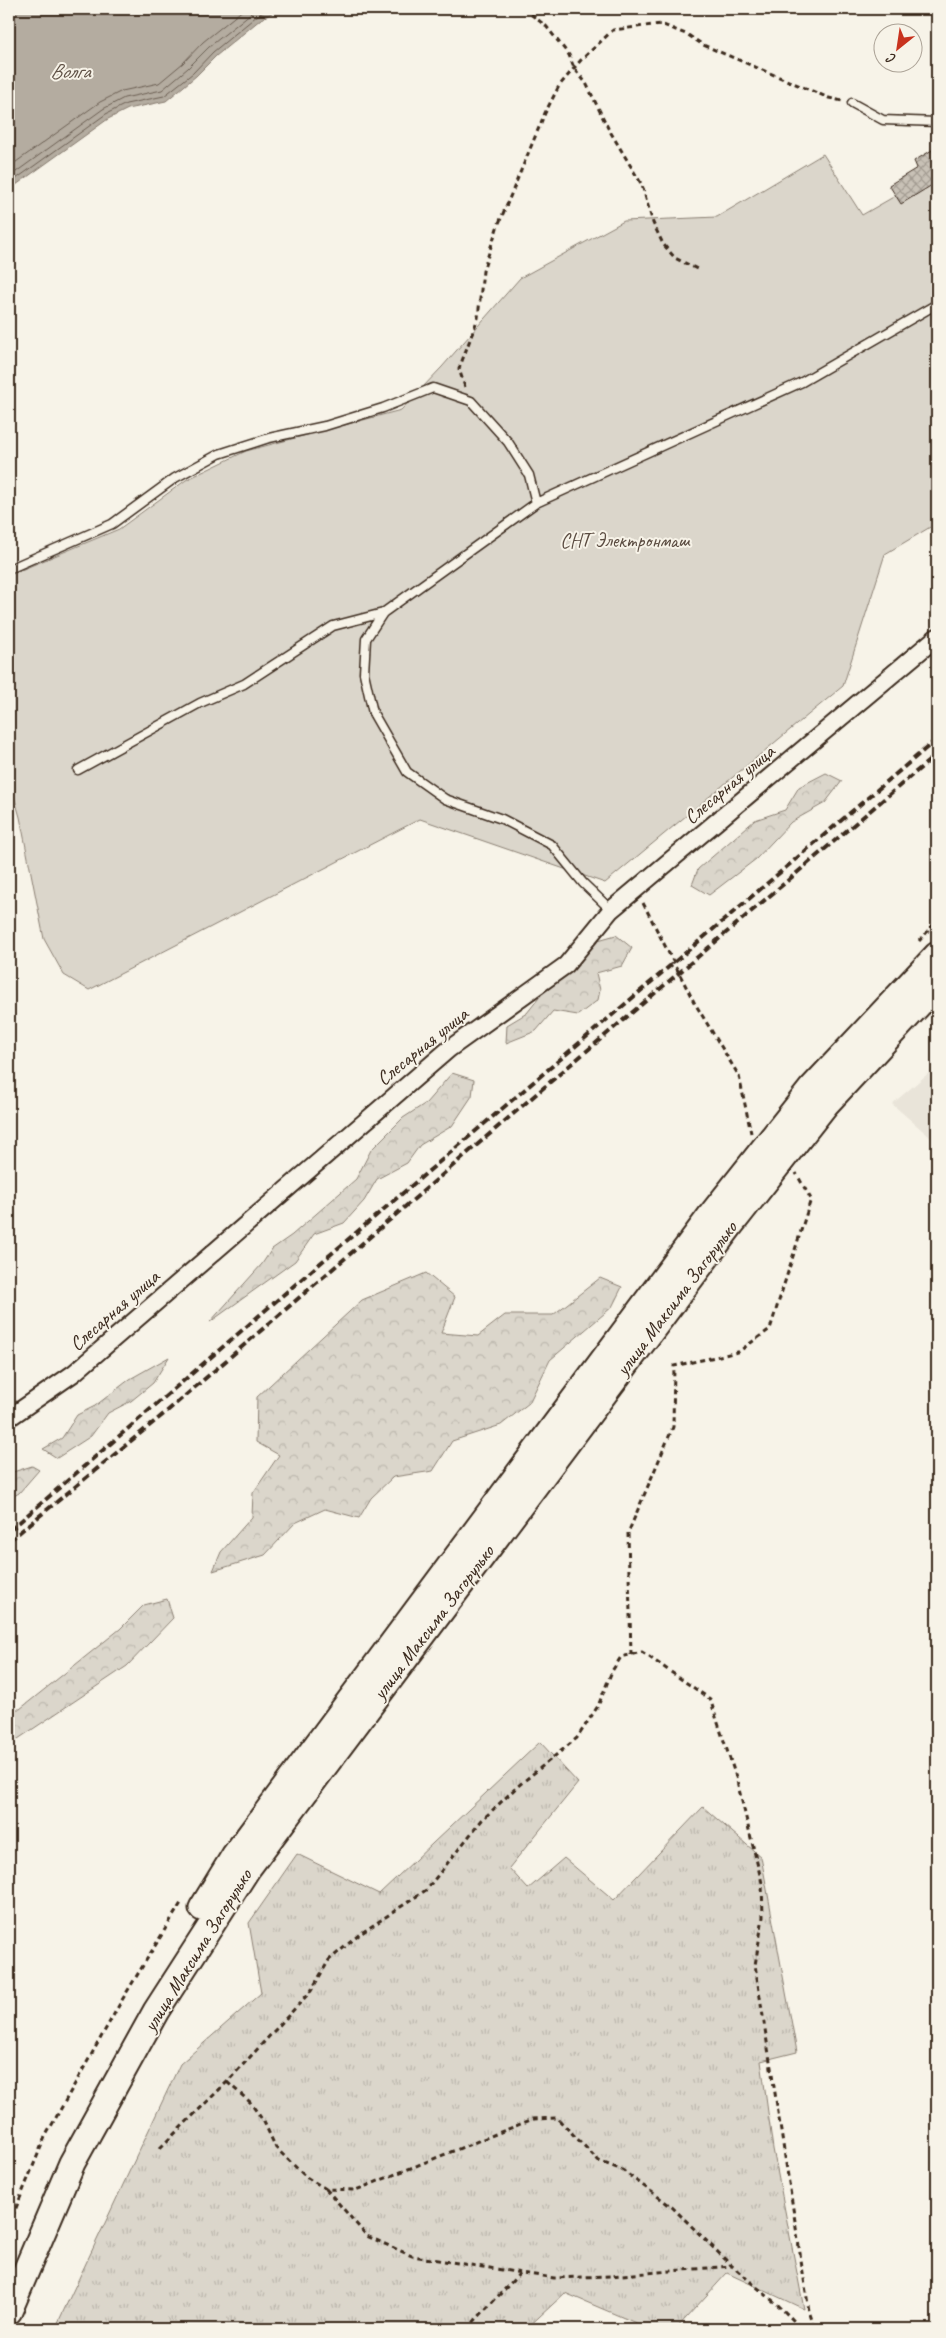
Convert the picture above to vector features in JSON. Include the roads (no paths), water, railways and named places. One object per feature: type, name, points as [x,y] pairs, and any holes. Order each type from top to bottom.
[{"type":"main road","name":"улица Максима Загорулько","points":[[9,2276],[60,2147],[136,2015],[234,1856],[711,1216],[811,1089],[937,955]]},
{"type":"main road","name":"улица Максима Загорулько","points":[[9,2311],[72,2163],[156,2011],[248,1868],[742,1212],[826,1104],[937,986]]},
{"type":"street","name":"Слесарная улица","points":[[9,1418],[74,1373],[448,1049],[566,965],[611,910],[937,637]]},
{"type":"lane","points":[[852,103],[883,120],[937,122]]},
{"type":"lane","points":[[611,910],[583,883],[552,844],[502,819],[445,799],[407,772],[373,713],[364,673],[366,639],[383,613],[536,503],[802,382],[937,304]]},
{"type":"lane","points":[[9,569],[112,524],[175,478],[219,454],[269,438],[325,426],[383,408],[433,388],[471,401],[508,442],[529,475],[536,503]]},
{"type":"lane","points":[[78,770],[200,703],[244,684],[333,626],[383,613]]},
{"type":"water","name":"Волга","points":[[9,9],[279,9],[261,19],[166,101],[128,109],[108,119],[9,190]]},
{"type":"railway","points":[[9,1531],[304,1277],[937,739]]},
{"type":"railway","points":[[9,1541],[165,1413],[556,1077],[937,754]]},
{"type":"park label","name":"СНТ Электронмаш","points":[[625,540]]}]
